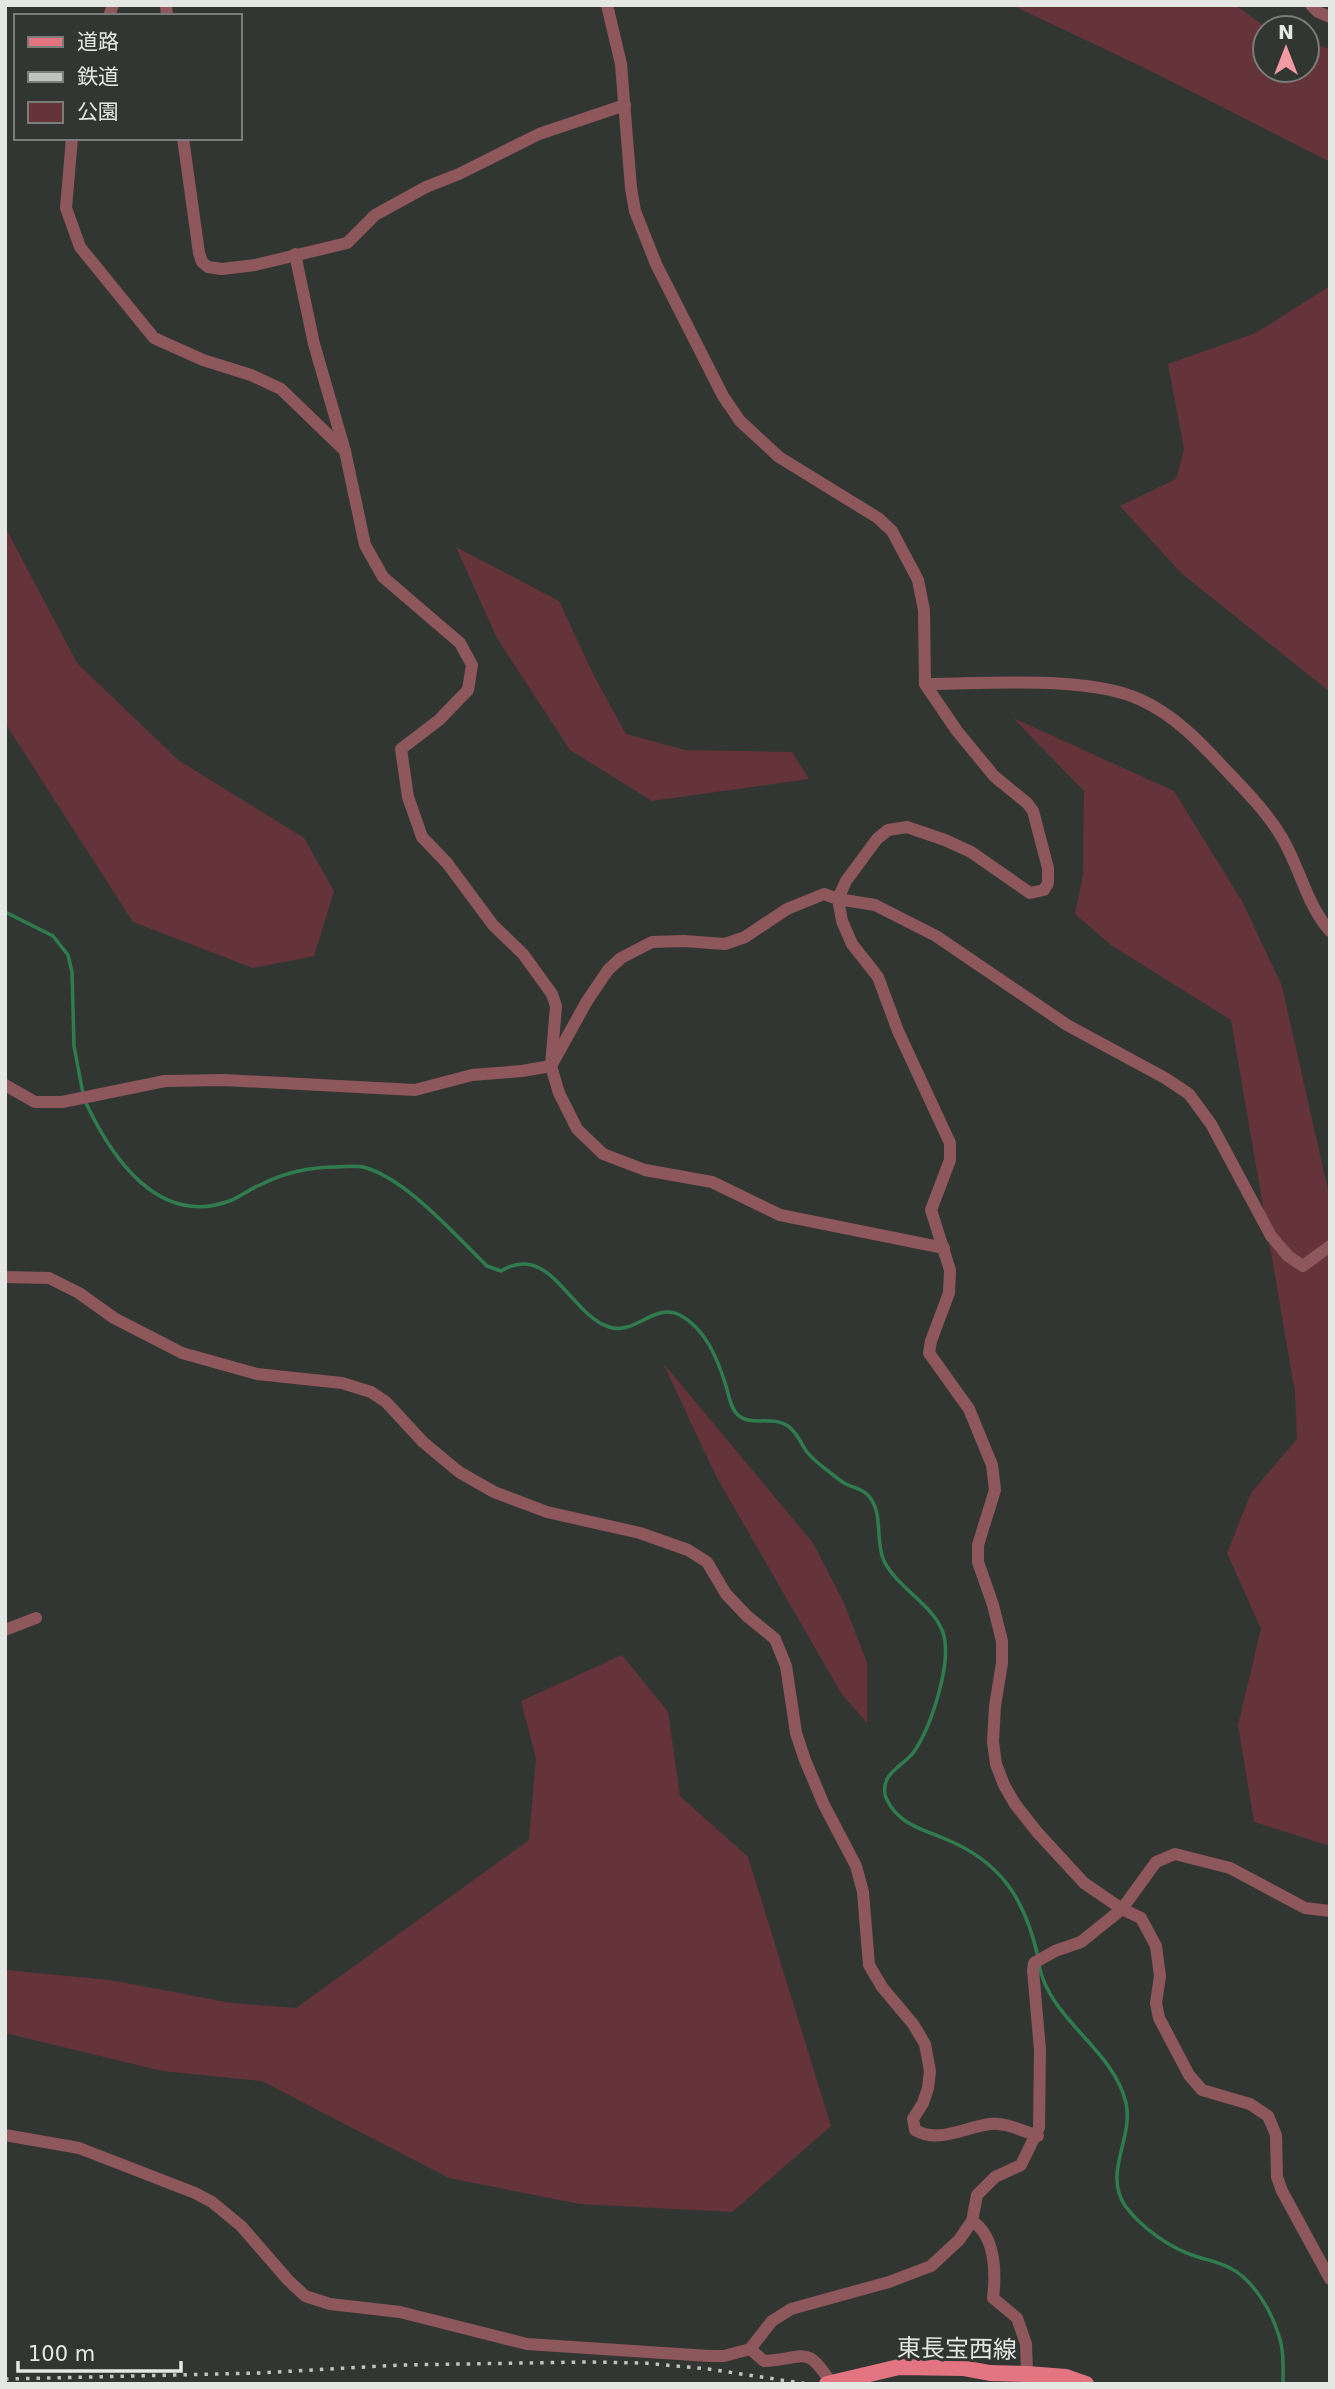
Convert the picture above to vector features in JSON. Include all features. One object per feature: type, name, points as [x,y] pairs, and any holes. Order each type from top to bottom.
[{"type":"main road","name":"東長宝西線","points":[[829,2383],[899,2367],[963,2368],[990,2373],[1066,2377],[1086,2384]]},
{"type":"street","points":[[607,5],[621,64],[635,211],[656,264],[694,342],[723,396],[740,421],[765,446],[878,517],[892,531],[918,580],[924,610],[925,684],[957,731],[994,776],[1033,811],[1048,868],[1048,883],[1044,890],[1030,893],[971,852],[907,827],[888,830],[877,839],[846,881],[838,899],[842,921],[852,944],[878,977],[898,1031],[950,1143],[950,1160],[931,1210],[950,1270],[949,1293],[929,1353],[969,1409],[992,1465],[995,1490],[978,1545],[978,1562],[1002,1641],[993,1742],[996,1764],[1016,1804],[1037,1832],[1084,1883],[1122,1909],[1141,1918],[1156,1945],[1160,1976],[1156,2003],[1159,2018],[1189,2075],[1202,2090],[1250,2104],[1268,2116],[1276,2135],[1278,2177],[1282,2191],[1330,2279]]},
{"type":"street","points":[[1311,5],[1318,12],[1330,17]]},
{"type":"street","points":[[183,140],[190,201],[202,262],[208,267],[222,270],[256,265],[347,243],[375,215],[426,187],[459,174],[539,134],[625,105]]},
{"type":"street","points":[[72,140],[66,208],[80,247],[154,338],[203,360],[251,375],[281,389],[345,451]]},
{"type":"street","points":[[295,254],[314,344],[345,451],[365,545],[383,577],[460,643],[472,665],[468,690],[439,720],[401,749],[408,797],[422,837],[447,863],[493,925],[523,954],[552,994],[556,1006],[551,1066],[559,1093],[576,1129],[603,1154],[645,1170],[712,1182],[780,1215],[944,1248]]},
{"type":"street","points":[[925,684],[1054,684],[1087,687],[1130,696],[1158,709],[1195,737],[1244,789],[1281,836],[1310,901],[1330,931]]},
{"type":"street","points":[[551,1066],[587,1001],[608,970],[621,958],[652,942],[724,944],[745,937],[787,909],[824,894],[875,905],[936,936],[1067,1025],[1165,1078],[1189,1094],[1211,1124],[1271,1236],[1288,1256],[1303,1266],[1330,1246]]},
{"type":"street","points":[[5,1085],[35,1102],[62,1102],[165,1081],[224,1080],[415,1090],[472,1075],[551,1066]]},
{"type":"street","points":[[5,1277],[49,1278],[79,1293],[114,1318],[182,1353],[257,1374],[342,1383],[371,1392],[386,1402],[422,1442],[494,1492],[547,1512],[640,1533],[688,1550],[707,1562],[726,1594],[775,1639],[786,1666],[796,1732],[805,1760],[824,1805],[856,1866],[863,1892],[869,1965],[882,1987],[913,2024],[925,2044],[930,2071],[923,2103],[913,2119],[915,2130],[926,2136],[950,2134],[989,2124],[1003,2124],[1038,2136]]},
{"type":"street","points":[[5,1629],[36,1618]]},
{"type":"street","points":[[5,2135],[79,2148],[195,2193],[212,2202],[241,2226],[305,2296],[330,2304],[400,2312],[527,2344],[724,2356],[750,2349],[772,2321],[791,2309],[889,2282],[931,2266],[959,2240],[972,2221],[977,2194],[995,2177],[1021,2165],[1038,2136],[1041,2064],[1034,1964],[1055,1951],[1081,1942],[1122,1909],[1156,1862],[1175,1854],[1230,1868],[1305,1908],[1330,1910]]},
{"type":"street","points":[[972,2221],[980,2226],[992,2254],[995,2278],[993,2298],[1017,2318],[1026,2344],[1027,2374]]},
{"type":"street","points":[[750,2349],[764,2361],[811,2357],[818,2363],[829,2383]]},
{"type":"green space","points":[[1012,5],[1235,5],[1251,16],[1251,84],[1321,84],[1321,46],[1330,49],[1330,162],[1155,73]]},
{"type":"green space","points":[[1330,286],[1330,692],[1181,573],[1120,506],[1176,479],[1184,449],[1168,364],[1256,333]]},
{"type":"green space","points":[[5,527],[77,663],[178,760],[304,838],[334,891],[314,956],[253,968],[133,922],[5,723]]},
{"type":"green space","points":[[456,547],[559,601],[593,674],[626,734],[685,750],[792,752],[809,779],[652,801],[570,750],[497,638]]},
{"type":"green space","points":[[1013,718],[1174,791],[1243,903],[1282,986],[1330,1199],[1330,1846],[1254,1822],[1238,1725],[1261,1629],[1227,1553],[1251,1493],[1297,1439],[1295,1392],[1231,1020],[1111,945],[1075,914],[1083,875],[1084,791]]},
{"type":"green space","points":[[663,1363],[813,1543],[844,1603],[867,1663],[867,1723],[841,1693],[716,1476]]},
{"type":"green space","points":[[622,1655],[668,1712],[680,1796],[748,1857],[831,2126],[732,2212],[580,2204],[449,2178],[262,2081],[162,2071],[5,2033],[5,1970],[110,1980],[231,2003],[296,2008],[529,1840],[536,1758],[521,1701]]},
{"type":"waterway","points":[[5,912],[53,936],[68,955],[72,972],[74,1046],[83,1094]]},
{"type":"waterway","points":[[85,1101],[124,1165],[160,1196],[182,1205],[206,1206],[232,1200],[269,1180],[297,1171],[327,1167],[363,1167],[379,1173],[413,1195],[487,1266],[501,1271],[518,1264],[533,1265],[546,1272],[595,1320],[609,1327],[627,1327],[653,1315],[671,1312],[680,1315],[697,1328],[710,1346],[735,1412],[749,1420],[775,1421],[788,1426],[816,1461],[847,1485],[862,1491],[875,1506],[884,1561],[898,1580],[934,1616],[944,1636],[945,1649],[942,1680],[933,1713],[913,1753],[887,1779],[886,1798],[904,1820],[963,1847],[995,1870],[1018,1900],[1033,1936],[1038,1957]]},
{"type":"waterway","points":[[1039,1965],[1045,1985],[1055,2002],[1108,2066],[1126,2103],[1126,2129],[1117,2182],[1119,2194],[1126,2207],[1148,2230],[1166,2243],[1230,2268],[1254,2288],[1272,2317],[1279,2336],[1283,2384]]},
{"type":"railway","points":[[5,2379],[259,2373],[400,2365],[588,2362],[644,2363],[708,2369],[808,2384]]}]
